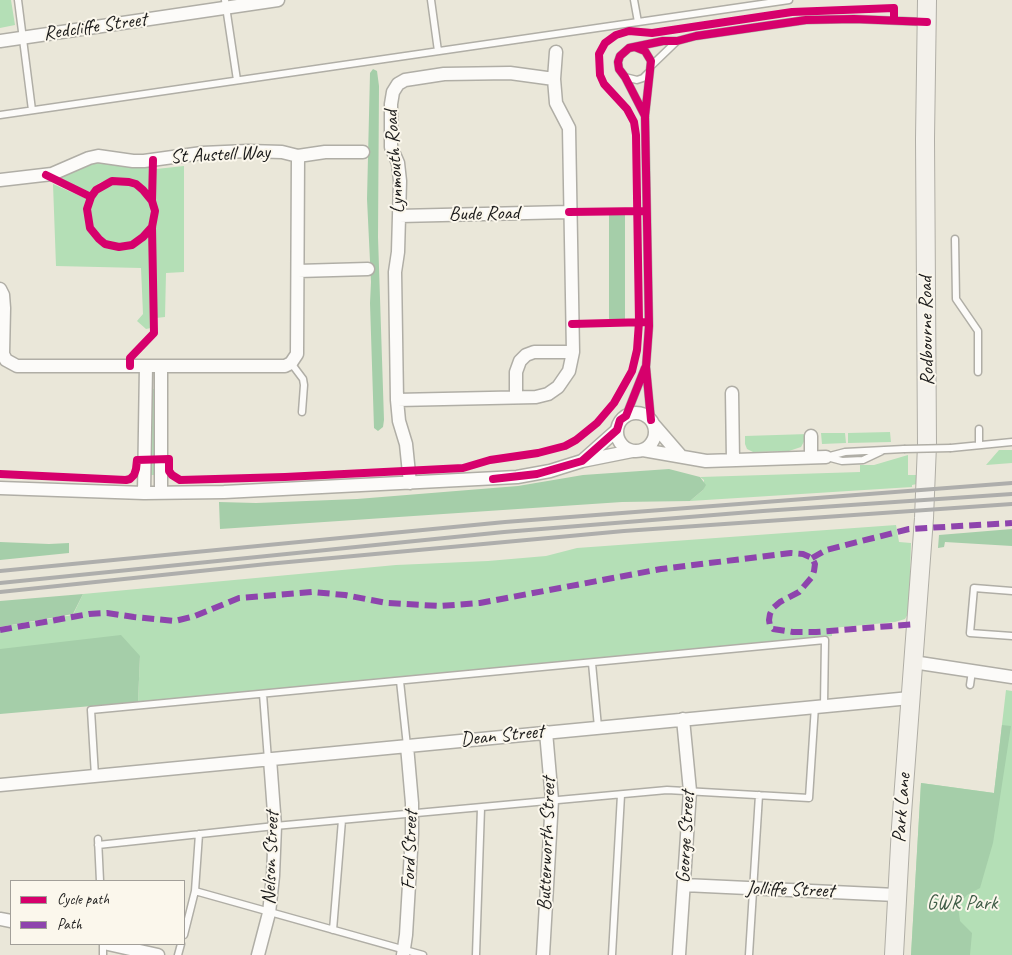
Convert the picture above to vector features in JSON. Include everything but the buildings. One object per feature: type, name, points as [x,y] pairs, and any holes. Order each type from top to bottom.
[{"type":"main road","name":"Rodbourne Road","points":[[913,662],[924,518],[928,428],[925,144],[927,0]]},
{"type":"main road","name":"Park Lane","points":[[894,955],[896,895],[913,662]]},
{"type":"street","name":"Redcliffe Street","points":[[0,41],[226,4],[278,0]]},
{"type":"street","points":[[397,400],[543,396],[558,387],[569,371],[572,352],[569,128],[556,103],[554,79],[556,52]]},
{"type":"street","name":"Lynmouth Road","points":[[410,483],[406,444],[399,421],[397,400],[394,290],[398,252],[400,170],[392,151],[392,97],[398,84],[405,80],[454,74],[510,73],[554,79]]},
{"type":"street","name":"St Austell Way","points":[[0,180],[52,174],[98,156],[139,161],[202,153],[248,151],[282,152],[298,156],[298,350],[291,363]]},
{"type":"street","points":[[298,156],[314,153],[363,152]]},
{"type":"street","name":"Bude Road","points":[[399,216],[570,212]]},
{"type":"street","points":[[298,271],[368,269]]},
{"type":"street","points":[[0,289],[3,295],[4,308],[4,354],[6,360],[11,364],[21,367],[285,366],[291,363]]},
{"type":"street","points":[[516,397],[518,366],[526,354],[534,352],[572,352]]},
{"type":"street","points":[[144,492],[146,366]]},
{"type":"street","points":[[161,366],[161,493]]},
{"type":"street","points":[[732,393],[733,460]]},
{"type":"street","points":[[582,461],[616,430],[620,420],[626,416],[638,413],[645,415],[680,456]]},
{"type":"street","points":[[0,488],[161,493],[224,492],[493,479],[537,474],[582,461],[638,451],[649,446],[654,439],[655,432],[652,423]]},
{"type":"street","points":[[616,430],[620,443],[624,448],[706,461],[826,457]]},
{"type":"street","points":[[811,436],[811,457]]},
{"type":"street","points":[[913,662],[1012,677]]},
{"type":"street","name":"Dean Street","points":[[0,785],[910,698]]},
{"type":"street","name":"George Street","points":[[679,955],[690,791],[683,719]]},
{"type":"street","name":"Butterworth Street","points":[[543,955],[552,800],[546,732]]},
{"type":"street","name":"Ford Street","points":[[404,952],[412,814],[407,746]]},
{"type":"street","name":"Nelson Street","points":[[258,955],[270,913],[273,876],[275,826],[269,760]]},
{"type":"street","name":"Jolliffe Street","points":[[684,885],[896,895]]},
{"type":"street","points":[[113,945],[158,955]]},
{"type":"lane","points":[[18,0],[32,110]]},
{"type":"lane","points":[[431,0],[438,51]]},
{"type":"lane","points":[[634,0],[638,22]]},
{"type":"lane","points":[[0,115],[789,0]]},
{"type":"lane","points":[[226,4],[237,80]]},
{"type":"lane","points":[[645,116],[619,69],[618,62],[625,49],[656,42],[677,41],[696,36],[806,20],[854,19],[927,22]]},
{"type":"lane","points":[[624,77],[637,80],[643,78],[677,41]]},
{"type":"lane","points":[[635,47],[643,49],[648,53],[651,61],[645,116],[649,326],[646,367],[652,423]]},
{"type":"lane","points":[[955,240],[956,299],[978,331],[978,372]]},
{"type":"lane","points":[[291,363],[303,379],[302,412]]},
{"type":"lane","points":[[626,416],[646,367]]},
{"type":"lane","points":[[979,429],[979,445]]},
{"type":"lane","points":[[826,457],[842,452],[951,448],[1012,442]]},
{"type":"lane","points":[[1012,591],[974,588],[970,633],[1012,636]]},
{"type":"lane","points":[[95,776],[91,710],[825,640],[809,798],[667,790],[98,842],[100,880]]},
{"type":"lane","points":[[592,663],[598,727]]},
{"type":"lane","points":[[970,685],[972,671]]},
{"type":"lane","points":[[400,681],[407,746]]},
{"type":"lane","points":[[262,694],[269,760]]},
{"type":"lane","points":[[612,955],[621,795]]},
{"type":"lane","points":[[749,955],[759,795]]},
{"type":"lane","points":[[476,955],[481,808]]},
{"type":"lane","points":[[333,930],[342,820]]},
{"type":"lane","points":[[185,931],[196,891],[199,834]]},
{"type":"lane","points":[[196,891],[404,952],[423,955]]},
{"type":"green space","points":[[0,0],[11,0],[15,25],[0,28]]},
{"type":"green space","points":[[373,69],[377,71],[379,86],[378,237],[384,420],[383,427],[378,431],[374,428],[367,199],[370,73]]},
{"type":"green space","points":[[97,160],[150,167],[151,195],[139,183],[128,179],[109,179],[99,183],[91,193],[58,177]]},
{"type":"green space","points":[[184,166],[184,272],[166,273],[165,317],[156,318],[156,169]]},
{"type":"green space","points":[[120,183],[132,186],[142,192],[148,202],[151,214],[148,226],[142,236],[132,242],[120,245],[108,242],[98,236],[92,226],[89,214],[92,202],[98,192],[108,186]]},
{"type":"green space","points":[[53,184],[87,199],[84,210],[87,229],[98,243],[106,248],[125,250],[133,248],[143,242],[150,234],[151,328],[146,329],[137,321],[143,314],[141,268],[56,266]]},
{"type":"green space","points":[[609,214],[625,214],[625,320],[609,319]]},
{"type":"green space","points":[[151,389],[156,389],[156,475],[151,475]]},
{"type":"green space","points":[[890,432],[891,442],[848,443],[848,433]]},
{"type":"green space","points":[[821,433],[845,433],[846,443],[822,444]]},
{"type":"green space","points":[[808,434],[801,447],[789,451],[753,452],[747,449],[745,444],[745,436]]},
{"type":"green space","points":[[999,450],[1012,450],[1012,463],[986,465]]},
{"type":"green space","points":[[908,455],[908,475],[917,475],[917,484],[912,485],[912,487],[690,501],[703,490],[704,480],[700,477],[860,472],[860,465],[874,465]]},
{"type":"green space","points":[[669,469],[700,477],[706,485],[690,501],[622,502],[220,529],[219,502],[256,503],[357,499],[518,486],[583,475]]},
{"type":"green space","points":[[896,525],[899,542],[911,543],[909,612],[905,619],[895,622],[832,628],[832,636],[620,658],[138,702],[140,656],[0,649],[0,627],[73,615],[83,594],[396,565],[488,561],[546,556],[577,548]]},
{"type":"green space","points":[[1012,529],[1012,546],[945,542],[944,547],[938,548],[939,535]]},
{"type":"green space","points":[[0,542],[69,543],[69,553],[0,560]]},
{"type":"green space","points":[[83,594],[73,614],[0,627],[0,601]]},
{"type":"green space","points":[[121,635],[140,656],[138,702],[0,714],[0,649]]},
{"type":"green space","name":"GWR Park","points":[[1006,690],[1012,691],[1012,955],[911,955],[921,783],[994,793]]},
{"type":"green space","name":"GWR Park","points":[[1002,725],[1011,726],[993,843],[980,888],[967,895],[958,906],[960,921],[972,933],[970,955],[911,955],[921,783],[994,793]]},
{"type":"railway","points":[[0,571],[505,522],[1012,483]]},
{"type":"railway","points":[[0,583],[504,532],[763,511],[1012,494]]},
{"type":"railway","points":[[0,592],[267,564],[624,531],[1012,504]]},
{"type":"marked path","points":[[812,558],[826,550],[909,529],[1012,523]]},
{"type":"marked path","points":[[0,630],[89,614],[107,613],[175,621],[195,616],[239,598],[312,592],[345,595],[387,603],[440,606],[480,603],[661,569],[791,553],[803,554],[812,558],[815,564],[814,571],[812,577],[799,592],[773,608],[769,620],[770,626],[773,629],[793,632],[816,632],[916,624]]},
{"type":"cycle path","points":[[0,474],[126,480],[134,475],[137,460],[169,459],[169,471],[180,480],[285,477],[463,468],[490,460],[538,453],[565,446],[576,440],[597,423],[614,403],[632,371],[637,350],[639,322],[636,135],[634,122],[627,109],[604,84],[600,75],[599,54],[605,43],[616,35],[629,31],[652,33],[792,12],[894,8],[894,20]]},
{"type":"cycle path","points":[[645,116],[619,69],[618,62],[620,56],[629,48],[663,41],[677,41],[696,36],[806,20],[854,19],[927,22]]},
{"type":"cycle path","points":[[635,47],[645,51],[651,61],[645,116],[649,326],[646,367],[651,420]]},
{"type":"cycle path","points":[[130,366],[130,358],[154,333],[152,227],[155,211],[152,201],[153,160]]},
{"type":"cycle path","points":[[46,175],[91,197],[96,190],[112,181],[129,182],[136,184],[152,201]]},
{"type":"cycle path","points":[[91,197],[87,209],[90,228],[105,244],[119,247],[132,245],[152,227]]},
{"type":"cycle path","points":[[569,212],[644,211]]},
{"type":"cycle path","points":[[572,324],[647,322]]},
{"type":"cycle path","points":[[493,479],[537,474],[582,461],[617,430],[620,420],[626,416],[645,368]]}]
